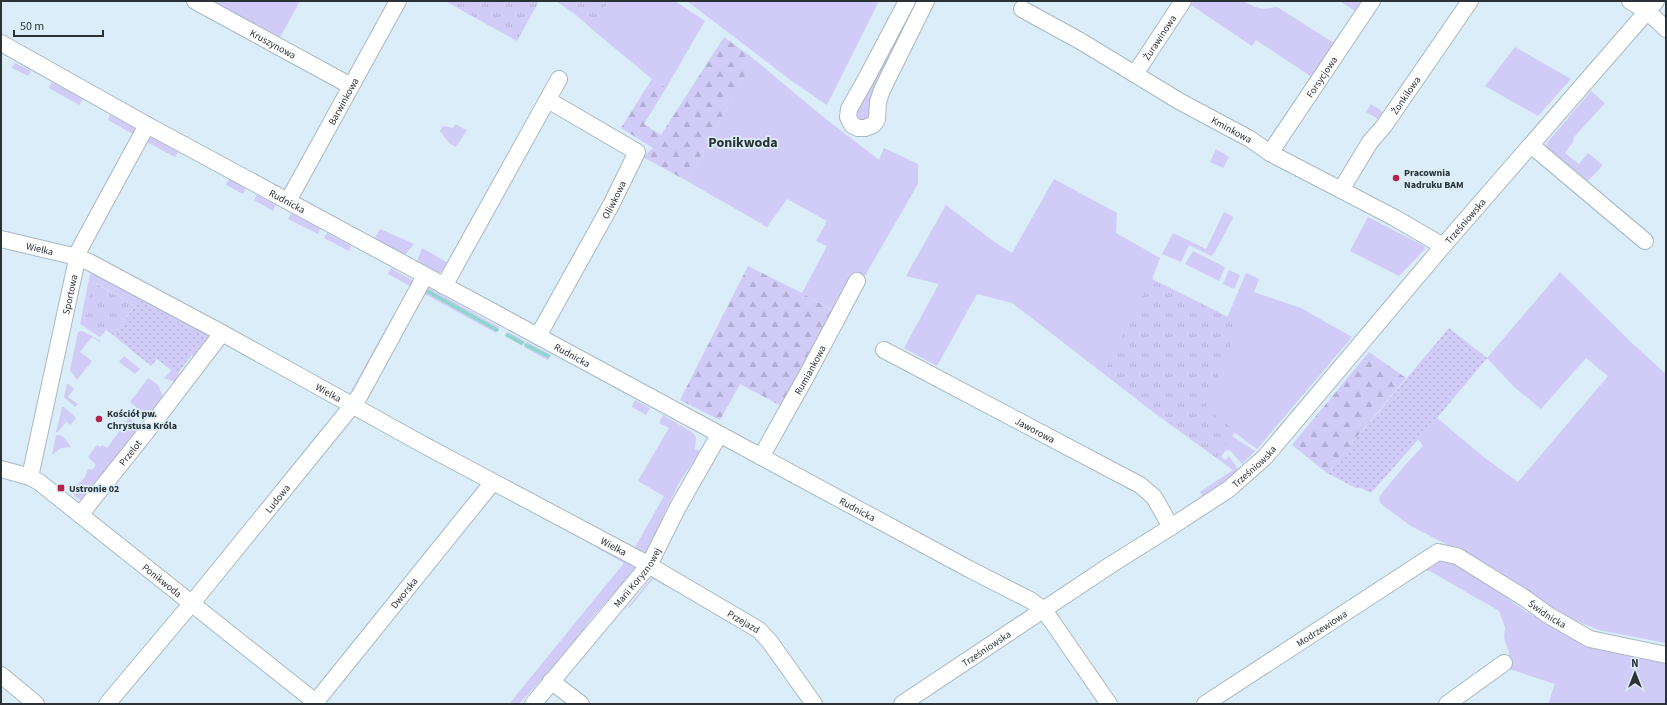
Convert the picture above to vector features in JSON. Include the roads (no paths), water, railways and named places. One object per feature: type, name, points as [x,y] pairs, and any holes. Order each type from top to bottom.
[{"type":"street","name":"Kruszynowa","points":[[195,1],[351,86]]},
{"type":"street","name":"Barwinkowa","points":[[288,201],[398,1]]},
{"type":"street","points":[[907,1],[866,79],[848,109],[848,117],[852,125],[858,128],[866,128],[873,125],[877,120],[878,102],[891,70],[926,1]]},
{"type":"street","name":"Żurawinowa","points":[[1135,74],[1183,1]]},
{"type":"street","name":"Forsycjowa","points":[[1270,153],[1372,1]]},
{"type":"street","name":"Żonkilowa","points":[[1341,190],[1370,142],[1384,126],[1470,1]]},
{"type":"street","points":[[1630,1],[1652,6],[1666,29]]},
{"type":"street","name":"Trześniowska","points":[[902,704],[1112,564],[1172,528],[1229,489],[1265,457],[1443,246],[1652,6]]},
{"type":"street","name":"Kminkowa","points":[[1022,9],[1179,101],[1250,139],[1270,153],[1443,246]]},
{"type":"street","name":"Rudnicka","points":[[1,43],[147,125],[425,276],[969,569],[1030,600],[1044,610],[1109,704]]},
{"type":"street","points":[[444,286],[559,79]]},
{"type":"street","name":"Oliwkowa","points":[[538,336],[611,205],[637,152],[548,100]]},
{"type":"street","name":"Sportowa","points":[[30,477],[77,257],[83,240],[147,125]]},
{"type":"street","points":[[1531,145],[1645,241]]},
{"type":"street","name":"Wielka","points":[[1,239],[77,257],[222,333],[352,406],[649,565]]},
{"type":"street","name":"Ludowa","points":[[107,704],[352,406],[360,395],[425,276]]},
{"type":"street","name":"Rumiankowa","points":[[761,457],[807,375],[857,280]]},
{"type":"street","name":"Przelot","points":[[80,515],[151,426],[222,333]]},
{"type":"street","name":"Jaworowa","points":[[884,350],[907,360],[1140,485],[1154,497],[1172,528]]},
{"type":"street","name":"Marii Koryznowej","points":[[532,704],[649,565],[678,507],[719,435]]},
{"type":"street","name":"Ponikwoda","points":[[1,469],[30,477],[39,482],[316,703]]},
{"type":"street","name":"Dworska","points":[[316,703],[493,482]]},
{"type":"street","name":"Świdnicka","points":[[1438,552],[1457,556],[1548,615],[1590,639],[1666,656]]},
{"type":"street","name":"Modrzewiowa","points":[[1205,704],[1438,552]]},
{"type":"street","name":"Przejazd","points":[[649,565],[759,630],[770,642],[814,704]]},
{"type":"street","points":[[1447,704],[1504,663]]},
{"type":"street","points":[[1,675],[36,704]]},
{"type":"street","points":[[551,681],[581,704]]},
{"type":"waterway","points":[[427,291],[497,330]]},
{"type":"waterway","points":[[507,335],[522,343]]},
{"type":"waterway","points":[[526,345],[548,356]]},
{"type":"place","name":"Pracownia Nadruku BAM","points":[[1396,178]]},
{"type":"place","name":"Kościół pw. Chrystusa Króla","points":[[99,419]]},
{"type":"place","name":"Ustronie 02","points":[[61,488]]},
{"type":"district","name":"Ponikwoda","points":[[743,142]]}]
